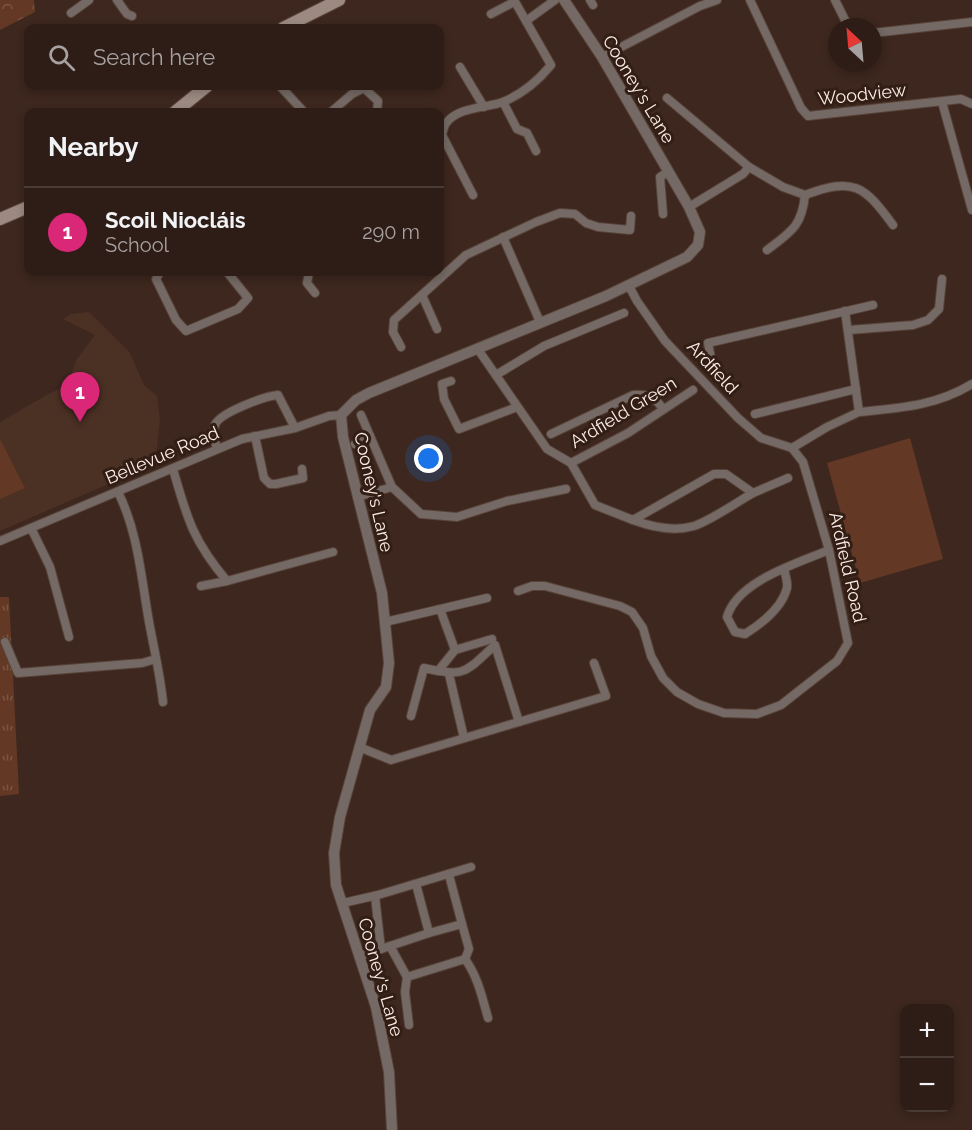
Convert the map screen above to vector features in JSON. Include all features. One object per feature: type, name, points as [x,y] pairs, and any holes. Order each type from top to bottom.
[{"type":"main road","points":[[291,24],[339,0]]},
{"type":"main road","points":[[180,108],[202,90]]},
{"type":"main road","points":[[0,219],[24,209]]},
{"type":"street","points":[[71,12],[89,0]]},
{"type":"street","points":[[117,0],[127,14],[132,16]]},
{"type":"street","points":[[526,21],[555,0]]},
{"type":"street","name":"Cooney's Lane","points":[[392,1130],[389,1072],[376,1007],[336,885],[333,853],[359,747],[370,710],[386,687],[389,663],[382,593],[343,437],[341,415],[356,399],[369,393],[629,286],[687,257],[698,245],[700,232],[699,225],[689,207],[602,57],[564,0]]},
{"type":"street","points":[[602,57],[698,3],[717,0]]},
{"type":"street","name":"Woodview","points":[[750,0],[801,108],[808,116],[942,102]]},
{"type":"street","points":[[835,0],[844,18]]},
{"type":"street","points":[[444,129],[446,123],[457,115],[503,102],[539,79],[550,65],[514,1],[490,14]]},
{"type":"street","points":[[882,32],[972,22]]},
{"type":"street","points":[[459,67],[483,107]]},
{"type":"street","points":[[284,90],[300,108]]},
{"type":"street","points":[[336,108],[360,90]]},
{"type":"street","points":[[366,90],[378,101],[377,108]]},
{"type":"street","points":[[667,98],[749,167],[783,187],[805,195],[837,185],[850,186],[876,200],[892,225]]},
{"type":"street","points":[[972,104],[961,99],[942,102],[972,210]]},
{"type":"street","points":[[503,102],[517,129],[527,133],[536,151]]},
{"type":"street","points":[[444,139],[473,195]]},
{"type":"street","points":[[689,207],[743,174],[749,167]]},
{"type":"street","points":[[663,214],[660,177],[668,172]]},
{"type":"street","points":[[767,250],[793,230],[803,213],[805,195]]},
{"type":"street","points":[[444,275],[466,255],[560,213],[575,214],[586,223],[598,227],[630,230],[631,216]]},
{"type":"street","points":[[503,237],[540,322]]},
{"type":"street","points":[[158,276],[156,279],[176,320],[186,331],[238,309],[248,297],[230,276]]},
{"type":"street","points":[[309,276],[308,284],[315,293]]},
{"type":"street","points":[[400,347],[393,332],[394,320],[443,276]]},
{"type":"street","points":[[849,330],[913,325],[928,320],[939,309],[942,279]]},
{"type":"street","name":"Ardfield","points":[[629,286],[637,302],[665,341],[738,418],[761,438],[792,448]]},
{"type":"street","points":[[422,295],[437,329]]},
{"type":"street","points":[[711,358],[708,343],[873,305]]},
{"type":"street","points":[[845,311],[859,412]]},
{"type":"street","points":[[496,375],[544,346],[624,313]]},
{"type":"street","points":[[477,348],[547,448],[571,463],[595,505],[652,527],[694,526],[753,493],[788,478]]},
{"type":"street","points":[[451,381],[442,384],[444,399],[459,429],[517,407]]},
{"type":"street","points":[[792,448],[827,427],[859,412],[929,403],[941,400],[972,384]]},
{"type":"street","points":[[754,414],[856,389]]},
{"type":"street","name":"Ardfield Green","points":[[571,463],[627,433],[693,390]]},
{"type":"street","points":[[551,434],[633,395],[643,394],[652,397],[657,400],[663,410]]},
{"type":"street","points":[[217,449],[213,432],[215,422],[224,415],[270,396],[278,395],[295,428]]},
{"type":"street","name":"Bellevue Road","points":[[0,541],[217,449],[255,436],[295,428],[329,416],[341,415]]},
{"type":"street","points":[[361,415],[392,487],[421,514],[457,517],[507,501],[566,489]]},
{"type":"street","points":[[255,436],[264,478],[270,484],[303,478],[302,469]]},
{"type":"street","points":[[355,444],[370,436]]},
{"type":"street","name":"Ardfield Road","points":[[518,591],[532,586],[545,586],[626,609],[638,619],[663,678],[677,692],[710,710],[740,715],[757,714],[781,705],[837,661],[848,643],[829,549],[803,462],[792,448]]},
{"type":"street","points":[[173,469],[187,518],[195,536],[204,552],[227,581]]},
{"type":"street","points":[[633,520],[714,474],[726,474],[753,493]]},
{"type":"street","points":[[357,497],[392,487]]},
{"type":"street","points":[[118,492],[128,512],[135,544],[163,702]]},
{"type":"street","points":[[31,528],[50,567],[69,637]]},
{"type":"street","points":[[784,569],[787,586],[782,599],[764,622],[745,634],[735,632],[727,617],[730,605],[743,592],[784,569],[829,549]]},
{"type":"street","points":[[201,586],[333,552]]},
{"type":"street","points":[[385,622],[487,598]]},
{"type":"street","points":[[440,609],[455,650]]},
{"type":"street","points":[[438,671],[455,650],[492,639]]},
{"type":"street","points":[[5,642],[18,673],[142,663],[156,659]]},
{"type":"street","points":[[411,716],[424,668],[449,674],[465,672],[495,645],[519,722]]},
{"type":"street","points":[[359,747],[391,760],[606,696],[594,663]]},
{"type":"street","points":[[449,674],[464,738]]},
{"type":"street","points":[[343,903],[375,896],[471,867]]},
{"type":"street","points":[[449,874],[469,949],[465,959]]},
{"type":"street","points":[[416,884],[429,933]]},
{"type":"street","points":[[375,896],[381,949]]},
{"type":"street","points":[[360,956],[462,924]]},
{"type":"street","points":[[390,946],[407,977],[405,992],[409,1025]]},
{"type":"street","points":[[407,977],[465,959]]},
{"type":"street","points":[[465,959],[480,986],[488,1018]]},
{"type":"shaded area","points":[[89,312],[130,353],[144,385],[157,396],[160,421],[155,464],[0,531],[0,422],[63,387],[77,359],[95,335],[63,319],[71,314]]},
{"type":"green space","points":[[0,0],[34,0],[35,12],[0,30]]},
{"type":"green space","points":[[910,438],[943,559],[860,583],[827,463]]},
{"type":"green space","points":[[0,439],[25,488],[0,499]]},
{"type":"green space","points":[[0,597],[9,597],[19,794],[0,796]]},
{"type":"place","name":"Scoil Niocláis","points":[[80,422]]}]
